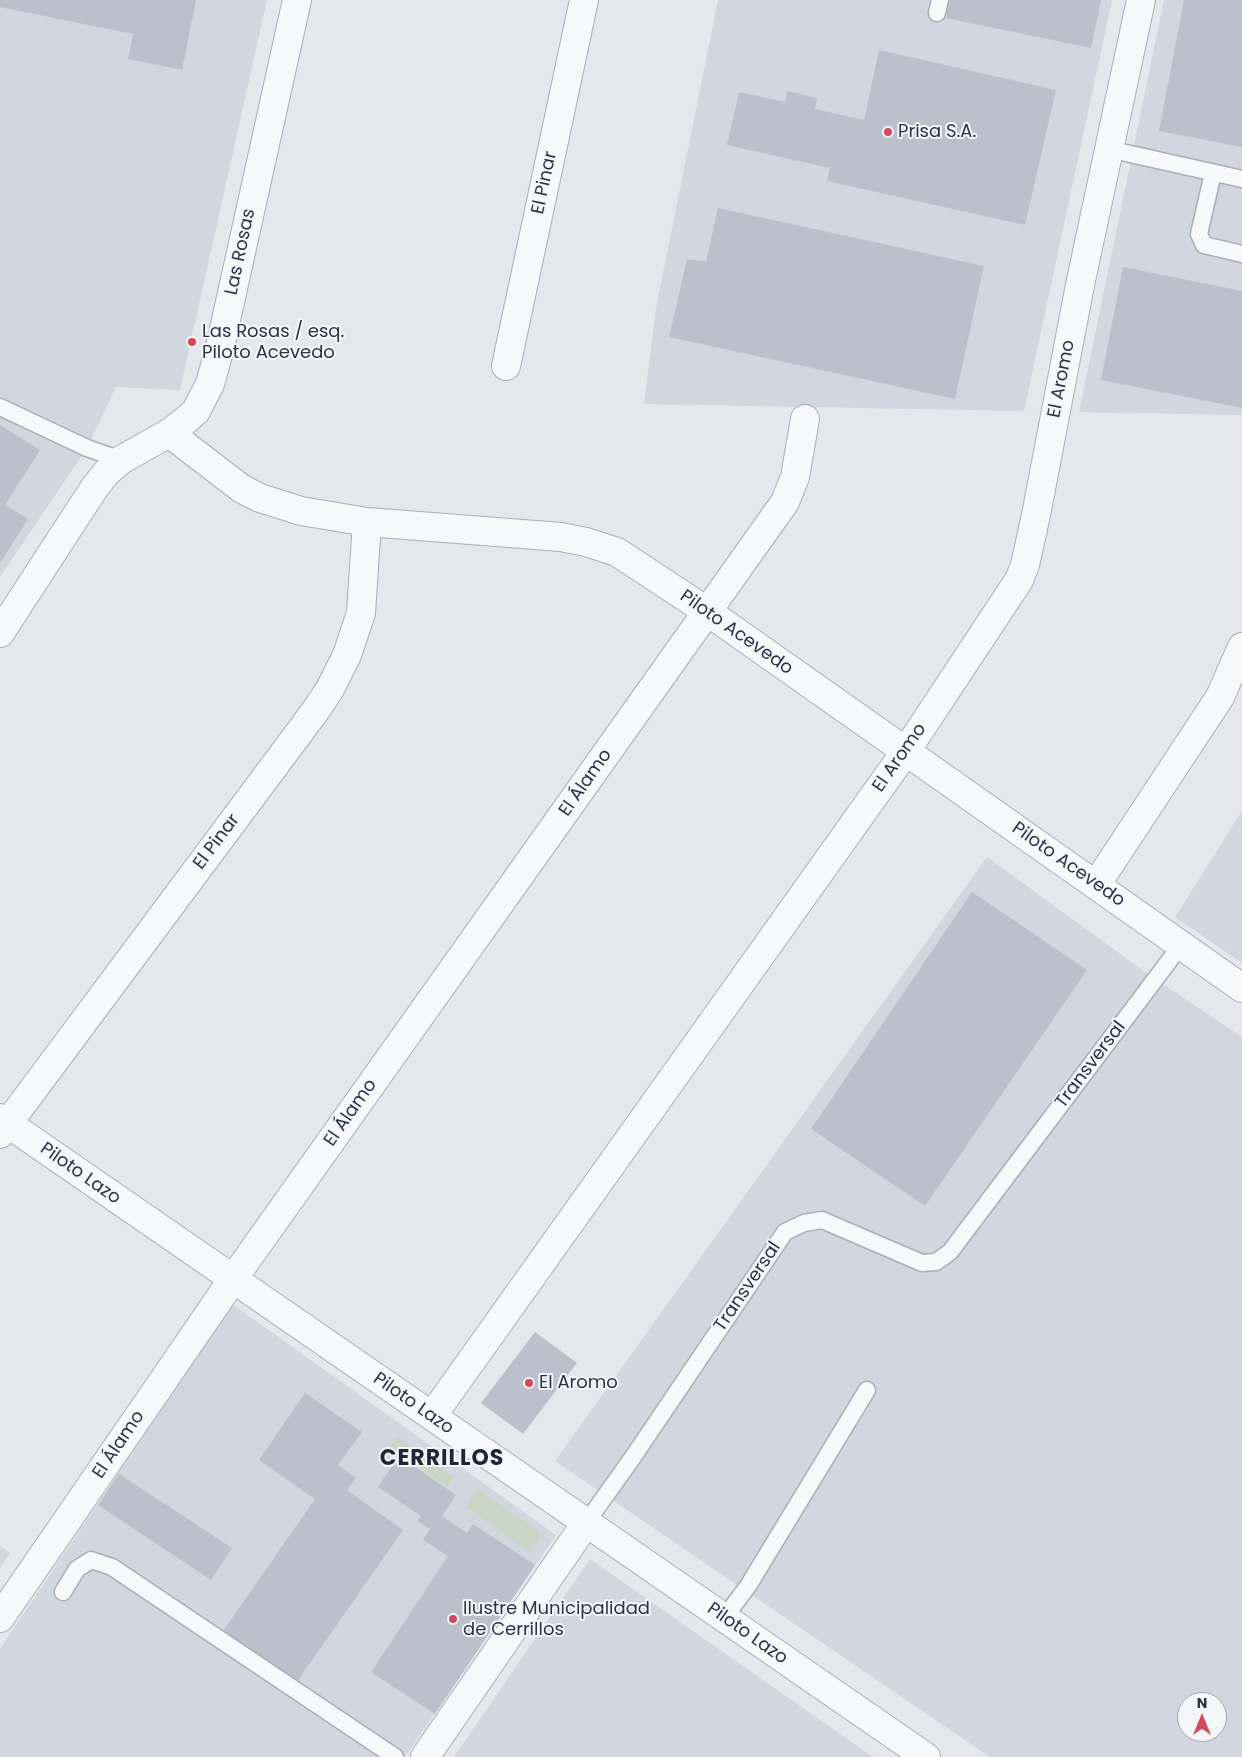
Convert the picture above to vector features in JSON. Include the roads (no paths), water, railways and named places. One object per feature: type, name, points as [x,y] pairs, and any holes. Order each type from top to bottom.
[{"type":"street","name":"Las Rosas","points":[[0,633],[95,486],[121,460],[169,433],[196,411],[210,384],[220,347],[296,0]]},
{"type":"street","name":"El Pinar","points":[[506,366],[584,0]]},
{"type":"street","name":"El Aromo","points":[[432,1416],[906,752],[1019,580],[1036,515],[1072,326],[1141,0]]},
{"type":"street","name":"El Álamo","points":[[0,1618],[233,1279],[785,502],[795,477],[805,419]]},
{"type":"street","name":"Piloto Acevedo","points":[[169,433],[242,489],[260,498],[300,511],[367,522],[561,537],[586,542],[617,552],[708,612],[1242,988]]},
{"type":"street","name":"El Pinar","points":[[2,1125],[330,689],[347,654],[360,613],[367,522]]},
{"type":"street","points":[[1096,885],[1220,697],[1242,647]]},
{"type":"street","name":"Piloto Lazo","points":[[2,1125],[233,1279],[926,1757]]},
{"type":"street","name":"Transversal","points":[[425,1757],[586,1523]]},
{"type":"lane","points":[[1108,150],[1242,179]]},
{"type":"lane","points":[[1213,173],[1199,234],[1204,245],[1242,254]]},
{"type":"lane","points":[[0,407],[87,448],[121,460]]},
{"type":"lane","name":"Transversal","points":[[586,1523],[633,1457],[785,1232],[804,1223],[822,1220],[922,1263],[936,1262],[950,1252],[1181,945]]},
{"type":"lane","points":[[724,1618],[748,1586],[867,1390]]},
{"type":"lane","points":[[64,1592],[77,1569],[91,1560],[112,1567],[395,1757]]},
{"type":"place","name":"Prisa S.A.","points":[[888,132]]},
{"type":"place","name":"Las Rosas / esq. Piloto Acevedo","points":[[192,342]]},
{"type":"place","name":"El Aromo","points":[[529,1383]]},
{"type":"place","name":"Ilustre Municipalidad de Cerrillos","points":[[453,1619]]},
{"type":"district","name":"CERRILLOS","points":[[442,1459]]}]
